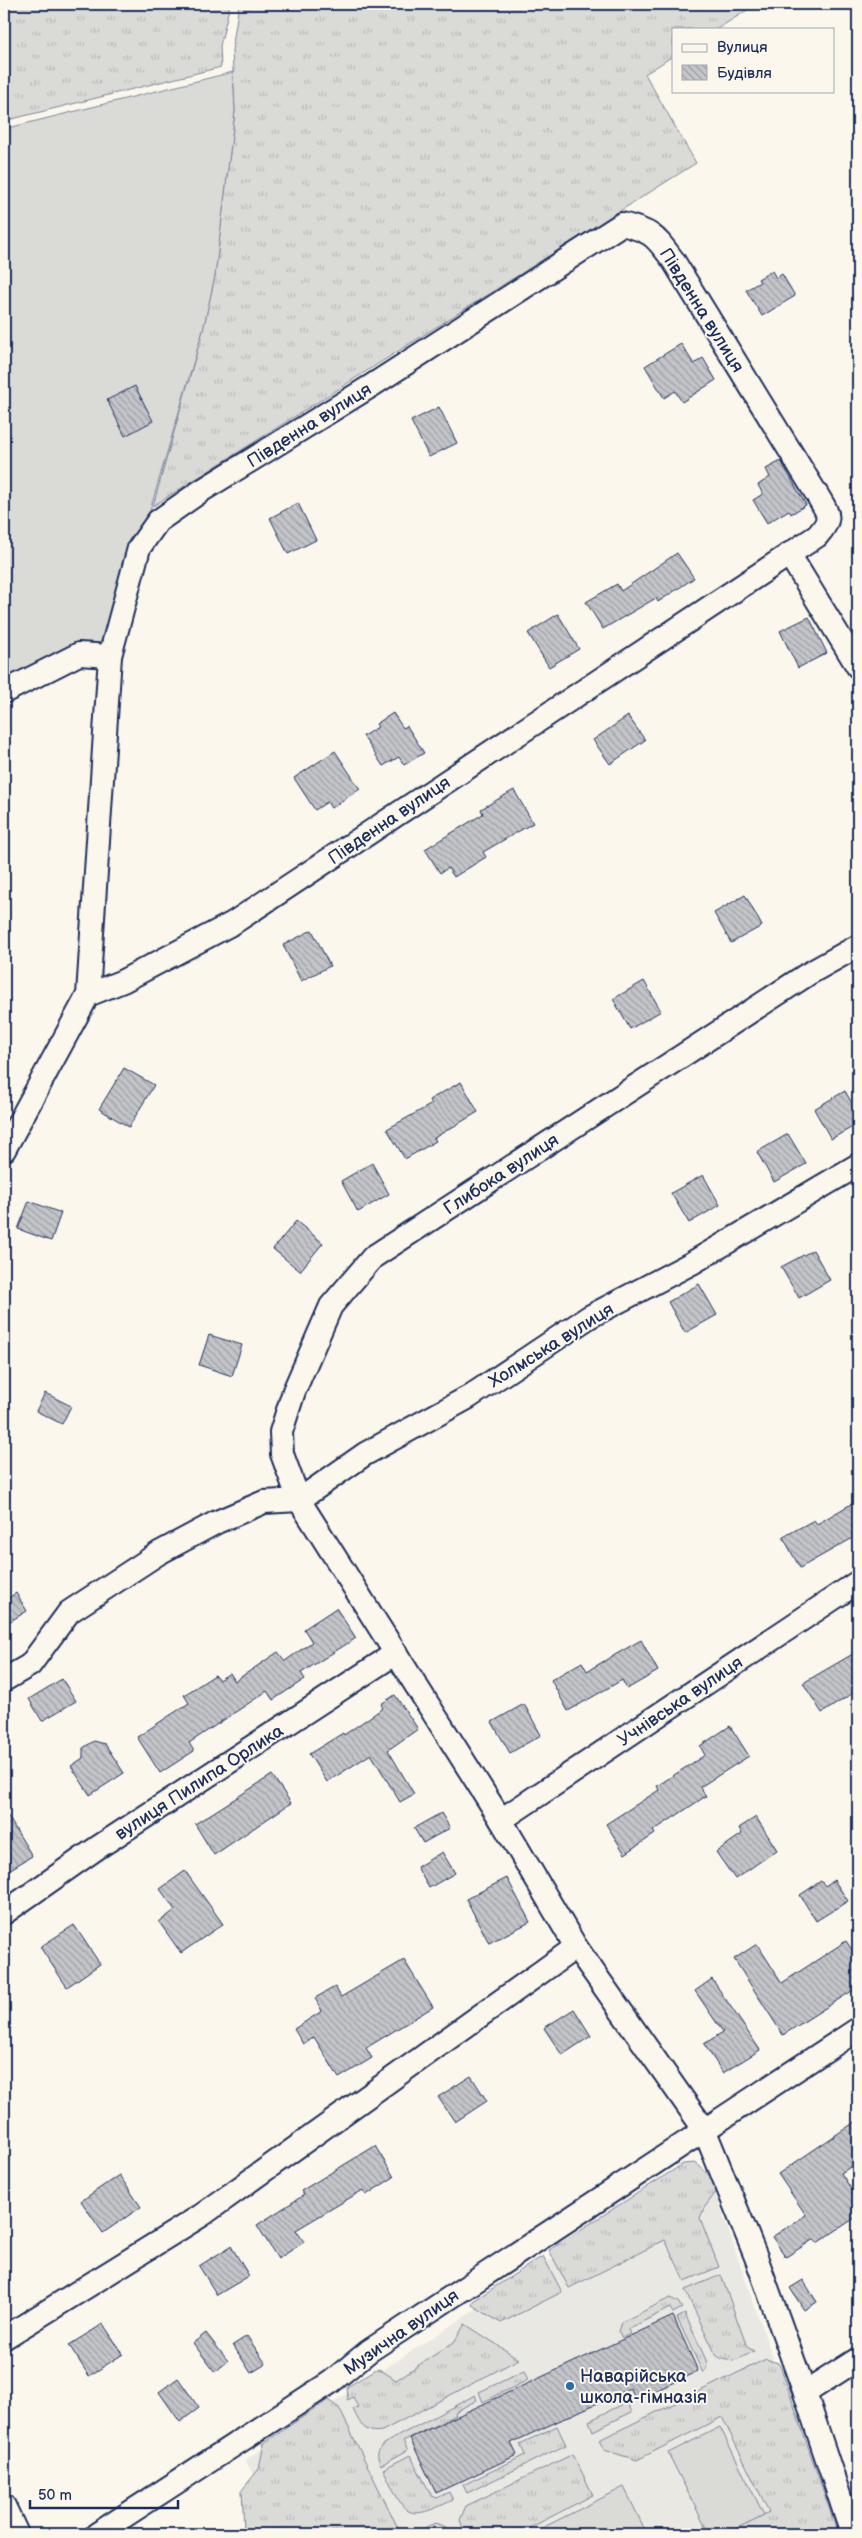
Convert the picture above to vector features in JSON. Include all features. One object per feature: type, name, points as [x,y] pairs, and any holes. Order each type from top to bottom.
[{"type":"street","name":"Південна вулиця","points":[[622,224],[645,230],[654,235],[673,260],[828,513],[827,524],[817,536],[789,554],[233,923],[124,981],[88,996],[110,656],[139,548],[158,521],[201,491],[371,386],[622,224]]},
{"type":"street","points":[[789,554],[858,667]]},
{"type":"street","points":[[4,692],[80,654],[110,656]]},
{"type":"street","name":"Глибока вулиця","points":[[852,2534],[805,2393],[741,2215],[704,2129],[576,1947],[501,1820],[299,1500],[282,1454],[281,1432],[294,1391],[331,1306],[373,1257],[808,974],[858,946]]},
{"type":"street","points":[[4,1150],[88,996]]},
{"type":"street","name":"Холмська вулиця","points":[[299,1500],[364,1454],[469,1397],[589,1317],[692,1263],[858,1165]]},
{"type":"street","points":[[4,1680],[30,1665],[69,1612],[159,1553],[217,1522],[264,1502],[299,1500]]},
{"type":"street","name":"Учнівська вулиця","points":[[501,1820],[858,1582]]},
{"type":"street","name":"вулиця Пилипа Орлика","points":[[4,1914],[97,1848],[396,1653]]},
{"type":"street","points":[[4,2338],[202,2215],[576,1947]]},
{"type":"street","name":"Музична вулиця","points":[[97,2534],[332,2382],[369,2351],[858,2029]]},
{"type":"street","points":[[805,2393],[858,2359]]},
{"type":"street","points":[[4,2506],[17,2534]]},
{"type":"shaded area","name":"Наварійська школа-гімназія","points":[[716,2195],[834,2534],[289,2534],[245,2460],[649,2196],[663,2222]]},
{"type":"green space","points":[[4,4],[230,4],[220,46],[221,67],[4,121]]},
{"type":"green space","points":[[239,4],[757,4],[719,28],[672,28],[672,57],[645,74],[696,163],[153,506],[203,330],[215,276],[235,111],[232,50]]},
{"type":"green space","points":[[233,72],[235,111],[215,276],[203,330],[139,548],[110,656],[79,654],[4,692],[4,129]]},
{"type":"green space","points":[[696,2163],[711,2177],[717,2191],[704,2208],[700,2218],[719,2267],[685,2281],[665,2240],[569,2288],[549,2250],[683,2164]]},
{"type":"green space","points":[[543,2256],[562,2292],[501,2323],[472,2305],[473,2301]]},
{"type":"green space","points":[[721,2275],[747,2347],[754,2351],[735,2360],[726,2360],[716,2355],[685,2290]]},
{"type":"green space","points":[[670,2298],[678,2302],[682,2308],[673,2313],[670,2308],[628,2329],[630,2334],[622,2338],[619,2332],[622,2322]]},
{"type":"green space","points":[[685,2314],[706,2360],[707,2367],[703,2373],[677,2318]]},
{"type":"green space","points":[[465,2324],[519,2359],[382,2431],[371,2431],[363,2427],[353,2409],[358,2407],[353,2397],[348,2400],[347,2387],[378,2368],[396,2380],[454,2342]]},
{"type":"green space","points":[[766,2359],[778,2363],[781,2368],[838,2534],[725,2534],[769,2512],[722,2417],[637,2460],[604,2450],[599,2440]]},
{"type":"green space","points":[[524,2371],[528,2380],[483,2402],[479,2392]]},
{"type":"green space","points":[[475,2395],[477,2400],[455,2412],[456,2415],[403,2441],[408,2450],[381,2465],[378,2454],[383,2444]]},
{"type":"green space","points":[[328,2400],[339,2408],[401,2534],[247,2534],[244,2531],[242,2490],[259,2469],[264,2443]]},
{"type":"green space","points":[[627,2402],[632,2412],[593,2431],[589,2421]]},
{"type":"green space","points":[[557,2426],[566,2445],[467,2493],[463,2485],[525,2455],[520,2444]]},
{"type":"green space","points":[[720,2427],[764,2515],[725,2534],[709,2534],[668,2453]]},
{"type":"green space","points":[[573,2454],[593,2495],[518,2534],[462,2534],[465,2533],[460,2520],[466,2506]]},
{"type":"green space","points":[[410,2455],[432,2496],[437,2498],[449,2492],[453,2500],[436,2508],[415,2513],[402,2505],[383,2469]]},
{"type":"green space","points":[[624,2487],[647,2534],[530,2534]]},
{"type":"green space","points":[[435,2523],[446,2527],[450,2534],[411,2534]]},
{"type":"building","points":[[772,271],[776,278],[782,274],[795,296],[762,316],[746,290],[760,282],[758,279]]},
{"type":"building","points":[[681,344],[694,364],[703,358],[716,380],[682,402],[675,391],[664,398],[645,366]]},
{"type":"building","points":[[135,386],[153,421],[125,436],[107,400]]},
{"type":"building","points":[[439,407],[457,443],[429,457],[411,421]]},
{"type":"building","points":[[781,461],[806,505],[791,514],[789,510],[767,523],[753,500],[763,494],[758,485],[770,477],[766,469]]},
{"type":"building","points":[[298,503],[316,540],[288,554],[270,518]]},
{"type":"building","points":[[677,553],[694,578],[658,602],[656,598],[603,629],[586,602],[617,584],[621,591]]},
{"type":"building","points":[[558,614],[579,649],[549,667],[528,633]]},
{"type":"building","points":[[809,617],[827,653],[798,668],[780,631]]},
{"type":"building","points":[[393,713],[403,728],[407,726],[424,753],[404,765],[399,757],[383,766],[363,736],[378,727],[376,724]]},
{"type":"building","points":[[628,716],[645,740],[610,764],[593,740]]},
{"type":"building","points":[[335,751],[360,789],[331,808],[327,802],[315,810],[294,778]]},
{"type":"building","points":[[514,790],[533,823],[483,852],[486,857],[454,877],[448,868],[440,873],[425,849],[483,814],[481,809]]},
{"type":"building","points":[[745,895],[762,926],[731,943],[714,913]]},
{"type":"building","points":[[312,930],[330,966],[301,981],[283,945]]},
{"type":"building","points":[[644,981],[661,1011],[630,1029],[613,999]]},
{"type":"building","points":[[124,1068],[154,1085],[129,1127],[99,1109]]},
{"type":"building","points":[[461,1082],[478,1112],[434,1138],[436,1141],[405,1159],[387,1129],[432,1104],[429,1100]]},
{"type":"building","points":[[845,1091],[858,1114],[858,1124],[831,1139],[814,1109]]},
{"type":"building","points":[[788,1134],[806,1164],[774,1182],[757,1152]]},
{"type":"building","points":[[372,1163],[389,1194],[358,1212],[341,1181]]},
{"type":"building","points":[[703,1175],[720,1205],[689,1223],[671,1193]]},
{"type":"building","points":[[29,1201],[61,1213],[51,1241],[18,1229]]},
{"type":"building","points":[[296,1221],[323,1243],[300,1271],[273,1249]]},
{"type":"building","points":[[813,1250],[830,1280],[799,1298],[781,1267]]},
{"type":"building","points":[[699,1284],[717,1315],[685,1333],[668,1302]]},
{"type":"building","points":[[209,1335],[242,1345],[232,1376],[199,1365]]},
{"type":"building","points":[[45,1393],[71,1406],[62,1424],[36,1411]]},
{"type":"building","points":[[858,1500],[858,1535],[800,1568],[783,1537],[814,1520],[817,1524]]},
{"type":"building","points":[[16,1593],[27,1611],[4,1625],[4,1601]]},
{"type":"building","points":[[336,1608],[356,1638],[301,1673],[305,1679],[273,1700],[267,1691],[189,1743],[194,1751],[160,1773],[137,1737],[189,1703],[184,1695],[215,1675],[219,1680],[230,1673],[235,1681],[278,1652],[285,1661],[312,1642],[304,1629]]},
{"type":"building","points":[[641,1640],[658,1671],[627,1689],[622,1680],[568,1711],[551,1680],[582,1662],[587,1671]]},
{"type":"building","points":[[858,1651],[858,1690],[822,1713],[803,1683]]},
{"type":"building","points":[[62,1679],[76,1701],[42,1721],[29,1699]]},
{"type":"building","points":[[395,1695],[418,1729],[388,1750],[414,1794],[400,1802],[371,1754],[327,1782],[309,1754],[343,1733],[344,1735],[383,1708],[381,1704]]},
{"type":"building","points":[[524,1704],[541,1735],[510,1753],[492,1722]]},
{"type":"building","points":[[730,1726],[749,1756],[700,1787],[706,1796],[653,1831],[655,1834],[625,1854],[606,1824],[659,1790],[657,1786],[705,1755],[700,1746]]},
{"type":"building","points":[[94,1741],[105,1744],[124,1773],[90,1795],[71,1766],[83,1758],[83,1748]]},
{"type":"building","points":[[272,1775],[291,1803],[214,1855],[195,1824]]},
{"type":"building","points":[[4,1810],[32,1856],[4,1873]]},
{"type":"building","points":[[441,1813],[450,1828],[423,1843],[414,1828]]},
{"type":"building","points":[[756,1817],[777,1850],[735,1879],[716,1852],[742,1834],[739,1828]]},
{"type":"building","points":[[442,1852],[455,1873],[429,1888],[417,1867]]},
{"type":"building","points":[[185,1871],[223,1924],[181,1953],[159,1922],[175,1910],[160,1889]]},
{"type":"building","points":[[507,1878],[530,1922],[489,1943],[466,1899]]},
{"type":"building","points":[[834,1880],[848,1901],[816,1921],[800,1895],[821,1881],[825,1886]]},
{"type":"building","points":[[74,1925],[100,1964],[67,1987],[40,1947]]},
{"type":"building","points":[[846,1941],[852,1950],[858,1946],[858,1987],[783,2035],[734,1959],[757,1944],[782,1983]]},
{"type":"building","points":[[404,1960],[433,2007],[366,2048],[372,2058],[339,2078],[314,2037],[303,2044],[294,2029],[322,2011],[315,1998],[335,1987],[341,1997]]},
{"type":"building","points":[[712,1979],[760,2050],[723,2073],[704,2044],[723,2032],[695,1991]]},
{"type":"building","points":[[574,2009],[591,2036],[562,2055],[544,2028]]},
{"type":"building","points":[[471,2076],[487,2101],[455,2122],[438,2097]]},
{"type":"building","points":[[858,2120],[858,2162],[841,2173],[858,2200],[858,2216],[817,2243],[814,2239],[786,2257],[772,2237],[806,2215],[778,2174]]},
{"type":"building","points":[[375,2146],[394,2177],[366,2195],[363,2190],[296,2230],[304,2242],[278,2259],[257,2225],[304,2195],[301,2191]]},
{"type":"building","points":[[119,2175],[141,2207],[103,2233],[81,2201]]},
{"type":"building","points":[[231,2246],[249,2276],[217,2295],[199,2266]]},
{"type":"building","points":[[803,2280],[817,2302],[804,2310],[790,2288]]},
{"type":"building","points":[[673,2316],[698,2371],[636,2400],[630,2388],[511,2443],[517,2455],[436,2493],[410,2438]]},
{"type":"building","points":[[103,2324],[123,2354],[89,2376],[69,2345]]},
{"type":"building","points":[[206,2333],[228,2361],[215,2372],[193,2343]]},
{"type":"building","points":[[247,2336],[266,2364],[251,2373],[233,2345]]},
{"type":"building","points":[[178,2378],[199,2408],[180,2422],[159,2392]]},
{"type":"place","name":"Наварійська школа-гімназія","points":[[570,2386]]}]
